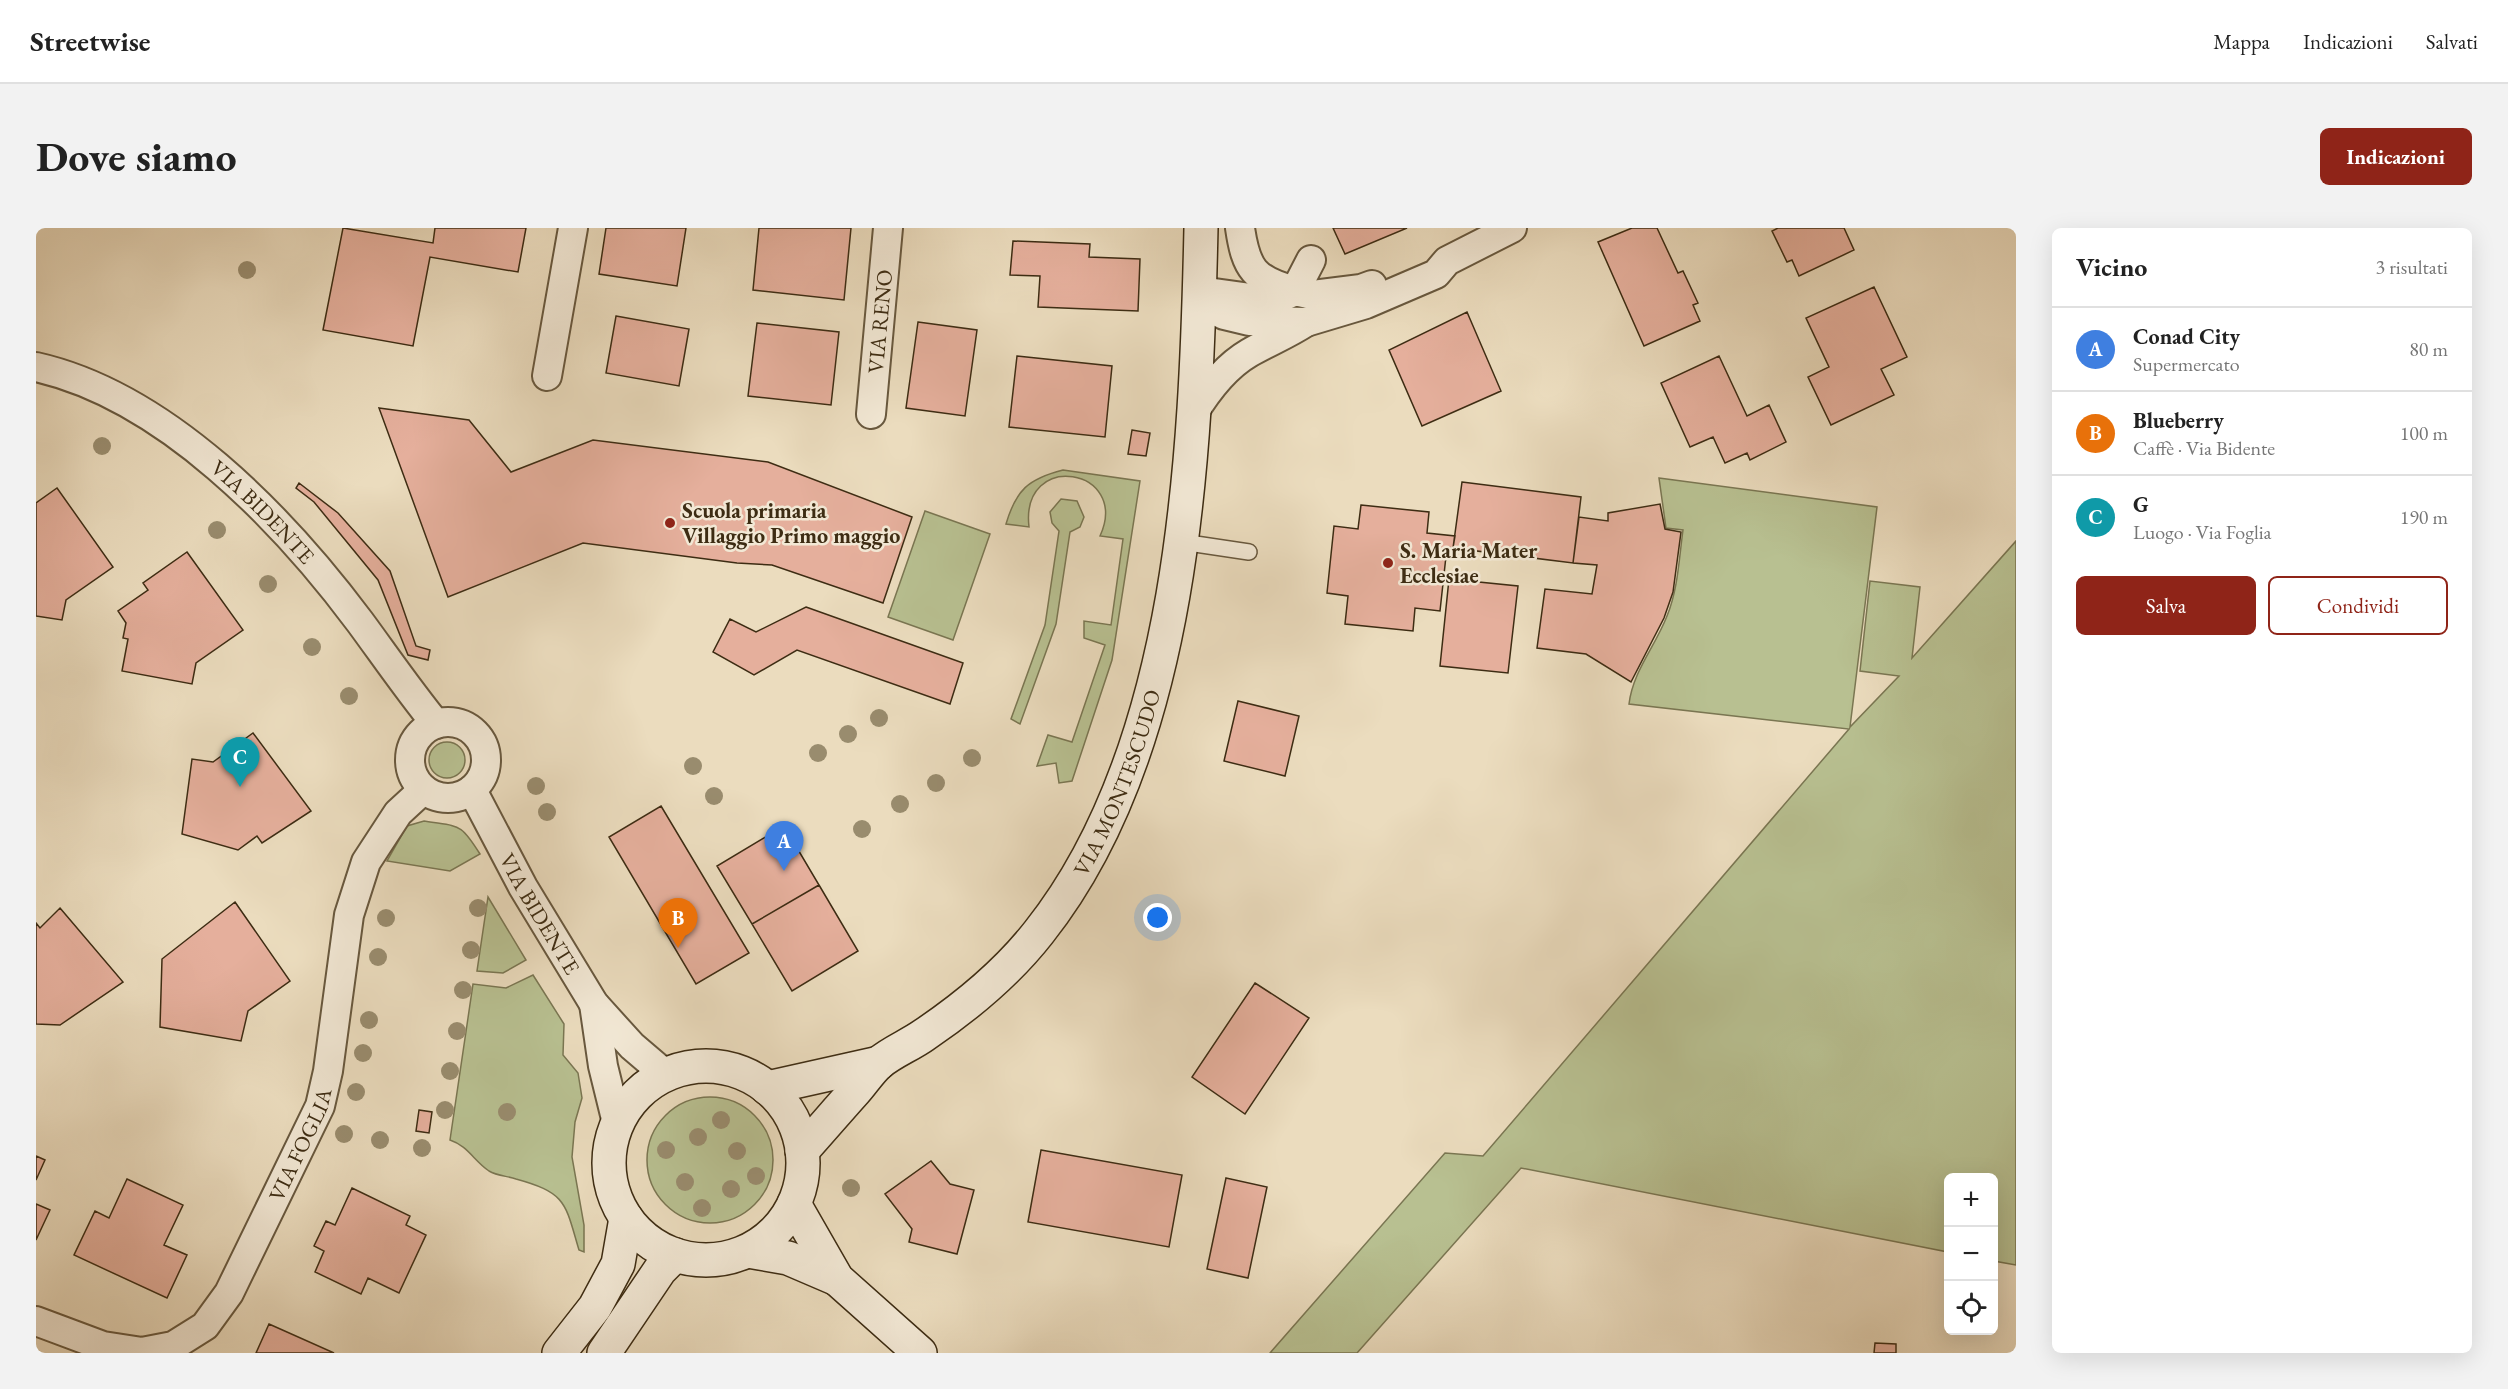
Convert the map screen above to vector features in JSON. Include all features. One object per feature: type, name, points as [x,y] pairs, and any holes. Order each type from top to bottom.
[{"type":"street","points":[[547,376],[573,228]]},
{"type":"street","name":"VIA RENO","points":[[871,414],[888,228]]},
{"type":"street","name":"VIA MONTESCUDO","points":[[802,1151],[879,1063],[924,1035],[982,992],[1039,932],[1091,852],[1139,739],[1167,620],[1182,542],[1191,469],[1201,228]]},
{"type":"street","points":[[1240,228],[1244,256],[1256,274],[1279,287],[1313,295],[1361,289],[1428,261],[1447,261]]},
{"type":"street","points":[[1193,414],[1206,394],[1228,369],[1248,353],[1284,336],[1306,322],[1376,300],[1436,274],[1447,261],[1512,228]]},
{"type":"street","points":[[1199,297],[1280,298],[1295,291]]},
{"type":"street","points":[[1199,297],[1224,315],[1249,321],[1306,322]]},
{"type":"street","name":"VIA BIDENTE","points":[[36,367],[59,372],[139,409],[204,454],[279,526],[359,621],[401,681],[436,724]]},
{"type":"street","points":[[447,722],[469,729],[483,746],[485,770],[472,790],[460,796],[447,799],[434,796],[423,790],[415,781],[410,759],[417,737],[436,724],[447,722]]},
{"type":"street","name":"VIA FOGLIA","points":[[36,1321],[103,1346],[142,1352],[173,1346],[205,1326],[217,1310],[229,1293],[320,1106],[328,1071],[349,915],[366,862],[398,813],[423,790]]},
{"type":"street","name":"VIA BIDENTE","points":[[472,790],[523,887],[594,1004],[632,1046],[666,1075]]},
{"type":"street","name":"VIA BIDENTE","points":[[594,1004],[603,1066],[617,1123]]},
{"type":"street","name":"VIA MONTESCUDO","points":[[767,1088],[879,1063]]},
{"type":"street","points":[[692,1067],[719,1067],[744,1074],[767,1088],[784,1106],[796,1127],[802,1151],[802,1178],[794,1204],[775,1231],[748,1251],[724,1259],[700,1260],[675,1255],[656,1247],[639,1234],[626,1218],[612,1188],[609,1155],[617,1123],[630,1103],[646,1086],[666,1075],[692,1067]]},
{"type":"street","points":[[794,1204],[837,1279],[920,1353]]},
{"type":"street","points":[[559,1353],[595,1307],[618,1264],[626,1218]]},
{"type":"street","points":[[748,1251],[788,1258],[837,1279]]},
{"type":"street","points":[[604,1353],[660,1270],[675,1255]]},
{"type":"lane","points":[[1182,542],[1249,552]]},
{"type":"green space","points":[[1063,470],[1140,481],[1112,660],[1072,781],[1059,783],[1056,763],[1037,766],[1048,735],[1072,742],[1105,645],[1084,638],[1084,621],[1111,625],[1123,539],[1100,536],[1105,513],[1101,495],[1089,483],[1073,477],[1056,478],[1041,486],[1031,502],[1029,527],[1006,524],[1014,502],[1025,488],[1041,477]]},
{"type":"green space","points":[[1659,478],[1877,507],[1850,727],[1899,676],[1860,671],[1870,581],[1920,587],[1912,658],[2016,541],[2016,1265],[1998,1262],[1998,1173],[1944,1173],[1944,1251],[1521,1168],[1357,1353],[1270,1353],[1445,1153],[1483,1156],[1849,729],[1629,704],[1635,681],[1671,606],[1676,585],[1683,530],[1666,528]]},
{"type":"green space","points":[[1061,499],[1077,501],[1084,517],[1080,527],[1070,532],[1056,624],[1020,724],[1011,719],[1045,625],[1059,531],[1052,523],[1050,512]]},
{"type":"green space","points":[[925,511],[990,534],[953,640],[888,617]]},
{"type":"green space","points":[[447,742],[460,747],[465,760],[460,773],[447,778],[434,773],[429,760],[434,747]]},
{"type":"green space","points":[[424,821],[458,828],[468,836],[480,854],[450,871],[387,861],[407,826]]},
{"type":"green space","points":[[488,897],[526,960],[503,973],[477,971]]},
{"type":"green space","points":[[533,975],[564,1024],[563,1055],[578,1073],[582,1098],[575,1122],[572,1157],[584,1225],[584,1252],[579,1250],[566,1211],[555,1195],[533,1184],[492,1173],[462,1146],[450,1140],[473,984],[506,988]]},
{"type":"green space","points":[[710,1097],[734,1102],[755,1115],[768,1136],[773,1160],[768,1184],[755,1205],[734,1218],[710,1223],[686,1218],[665,1205],[652,1184],[647,1160],[652,1136],[665,1115],[686,1102]]},
{"type":"building","points":[[343,228],[433,243],[435,228],[526,228],[518,272],[430,257],[413,346],[323,330]]},
{"type":"building","points":[[606,228],[686,228],[677,286],[599,274]]},
{"type":"building","points":[[759,228],[851,228],[844,300],[753,290]]},
{"type":"building","points":[[1333,228],[1407,228],[1345,254]]},
{"type":"building","points":[[1632,228],[1657,228],[1678,273],[1683,271],[1698,303],[1693,305],[1700,321],[1644,346],[1598,242]]},
{"type":"building","points":[[1778,228],[1844,228],[1854,250],[1799,276],[1792,260],[1787,262],[1772,231]]},
{"type":"building","points":[[1013,241],[1090,244],[1089,257],[1140,259],[1138,311],[1038,307],[1040,276],[1010,275]]},
{"type":"building","points":[[1874,287],[1907,357],[1881,369],[1894,395],[1831,425],[1808,377],[1829,367],[1806,318]]},
{"type":"building","points":[[1467,312],[1501,391],[1422,426],[1389,350]]},
{"type":"building","points":[[616,316],[689,329],[679,386],[606,373]]},
{"type":"building","points":[[918,322],[977,330],[965,416],[906,408]]},
{"type":"building","points":[[757,323],[839,332],[831,405],[748,396]]},
{"type":"building","points":[[1017,356],[1112,366],[1105,437],[1009,427]]},
{"type":"building","points":[[1719,356],[1747,416],[1769,405],[1786,442],[1750,460],[1747,453],[1725,463],[1713,437],[1690,447],[1661,383]]},
{"type":"building","points":[[379,408],[469,420],[511,472],[593,440],[768,462],[912,517],[883,603],[772,565],[737,563],[583,543],[448,597]]},
{"type":"building","points":[[1132,430],[1150,433],[1146,456],[1128,454]]},
{"type":"building","points":[[1462,482],[1581,497],[1573,563],[1453,548]]},
{"type":"building","points":[[299,483],[338,513],[390,571],[416,646],[430,650],[428,660],[408,655],[378,580],[314,502],[296,488]]},
{"type":"building","points":[[57,488],[113,567],[66,600],[62,620],[36,616],[36,503]]},
{"type":"building","points":[[1660,504],[1665,529],[1681,532],[1673,592],[1664,618],[1631,682],[1586,654],[1537,648],[1545,589],[1592,594],[1597,565],[1573,563],[1579,517],[1608,521],[1608,513]]},
{"type":"building","name":"S. Maria Mater Ecclesiae","points":[[1361,505],[1429,512],[1427,533],[1455,536],[1453,548],[1447,547],[1440,611],[1415,608],[1413,631],[1345,624],[1348,596],[1327,593],[1334,526],[1358,529]]},
{"type":"building","points":[[187,552],[243,630],[196,663],[192,684],[122,671],[128,639],[123,638],[126,623],[118,611],[148,590],[143,583]]},
{"type":"building","points":[[1449,579],[1518,586],[1508,673],[1440,666]]},
{"type":"building","points":[[806,607],[963,663],[950,704],[797,650],[754,675],[713,652],[730,619],[756,632]]},
{"type":"building","points":[[1238,701],[1299,716],[1285,776],[1224,761]]},
{"type":"building","points":[[253,733],[311,811],[262,843],[257,836],[238,850],[182,834],[192,759],[213,762]]},
{"type":"building","points":[[661,806],[749,953],[696,984],[609,837]]},
{"type":"building","points":[[784,826],[819,885],[752,924],[717,866]]},
{"type":"building","points":[[819,885],[858,951],[792,991],[752,924]]},
{"type":"building","points":[[235,902],[290,981],[248,1011],[241,1041],[160,1027],[162,959]]},
{"type":"building","points":[[60,908],[123,982],[60,1025],[36,1024],[36,923],[40,928]]},
{"type":"building","points":[[1255,983],[1309,1018],[1245,1114],[1192,1077]]},
{"type":"building","points":[[419,1110],[432,1112],[429,1133],[416,1131]]},
{"type":"building","points":[[1041,1150],[1182,1175],[1169,1247],[1028,1222]]},
{"type":"building","points":[[36,1156],[45,1160],[36,1180]]},
{"type":"building","points":[[931,1161],[950,1184],[974,1190],[957,1254],[909,1242],[912,1229],[885,1194]]},
{"type":"building","points":[[1226,1178],[1267,1187],[1248,1278],[1207,1269]]},
{"type":"building","points":[[127,1179],[183,1205],[164,1245],[187,1255],[167,1298],[74,1255],[95,1211],[109,1218]]},
{"type":"building","points":[[352,1188],[410,1216],[406,1225],[426,1235],[399,1293],[368,1278],[361,1294],[315,1272],[324,1251],[314,1246],[326,1221],[335,1225]]},
{"type":"building","points":[[36,1204],[50,1210],[36,1240]]},
{"type":"building","points":[[269,1324],[334,1353],[256,1353]]},
{"type":"building","points":[[1875,1343],[1896,1344],[1896,1353],[1874,1353]]},
{"type":"place","name":"Scuola primaria Villaggio Primo maggio","points":[[670,523]]},
{"type":"place","name":"S. Maria Mater Ecclesiae","points":[[1388,563]]},
{"type":"place","name":"G","points":[[240,787]]},
{"type":"place","name":"Conad City","points":[[784,871]]},
{"type":"place","name":"Blueberry","points":[[678,948]]}]
